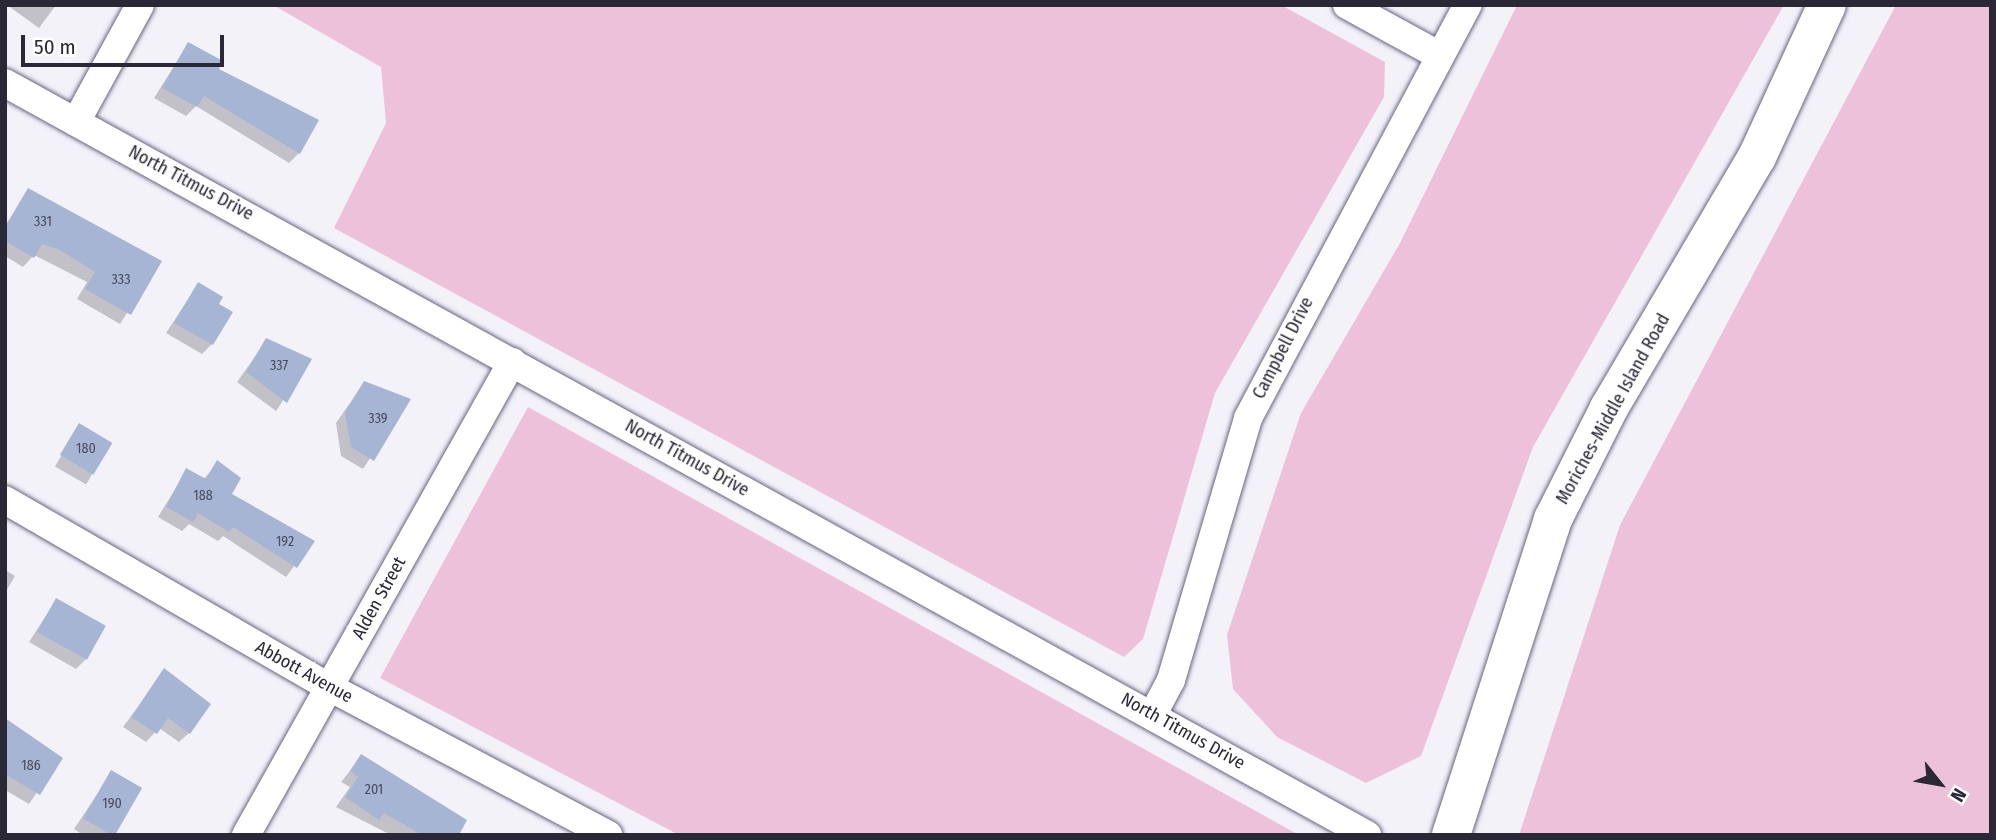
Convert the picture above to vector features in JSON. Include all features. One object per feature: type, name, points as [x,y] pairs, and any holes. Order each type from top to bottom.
[{"type":"main road","name":"Moriches-Middle Island Road","points":[[1451,835],[1553,519],[1609,408],[1757,157],[1827,5]]},
{"type":"street","points":[[76,122],[140,5]]},
{"type":"street","points":[[1347,5],[1440,56]]},
{"type":"street","name":"Campbell Drive","points":[[1153,714],[1171,680],[1248,418],[1468,5]]},
{"type":"street","name":"North Titmus Drive","points":[[5,83],[1153,714],[1367,835]]},
{"type":"street","name":"Alden Street","points":[[246,835],[512,362]]},
{"type":"street","name":"Abbott Avenue","points":[[5,500],[329,687],[608,835]]},
{"type":"shaded area","points":[[273,5],[1281,5],[1385,62],[1384,97],[1215,393],[1143,639],[1124,657],[334,228],[386,123],[381,67]]},
{"type":"shaded area","points":[[1517,5],[1784,5],[1533,447],[1421,756],[1366,783],[1277,737],[1233,689],[1227,635],[1301,413],[1400,243]]},
{"type":"shaded area","points":[[1896,5],[1991,5],[1991,835],[1519,835],[1620,525]]},
{"type":"shaded area","points":[[528,407],[1299,835],[679,835],[380,678]]},
{"type":"building","points":[[188,42],[223,61],[219,69],[319,120],[300,154],[204,96],[197,107],[162,88]]},
{"type":"building","points":[[28,188],[162,261],[131,315],[85,289],[95,272],[60,250],[42,244],[34,258],[5,241],[5,227]]},
{"type":"building","points":[[198,282],[223,297],[219,304],[233,312],[213,345],[174,323]]},
{"type":"building","points":[[266,338],[312,359],[287,403],[246,372]]},
{"type":"building","points":[[364,381],[411,399],[374,461],[351,447],[345,412]]},
{"type":"building","points":[[79,423],[112,443],[93,475],[60,455]]},
{"type":"building","points":[[217,460],[241,478],[232,494],[315,541],[297,568],[233,527],[229,532],[198,513],[193,522],[166,507],[186,468],[206,479]]},
{"type":"building","points":[[56,598],[106,626],[87,660],[37,632]]},
{"type":"building","points":[[164,668],[211,704],[190,734],[168,718],[157,734],[131,717]]},
{"type":"building","points":[[5,718],[63,758],[40,795],[5,774]]},
{"type":"building","points":[[361,754],[467,820],[459,835],[422,835],[384,813],[379,820],[345,797],[358,777],[350,771]]},
{"type":"building","points":[[111,770],[142,788],[115,835],[83,818]]}]
